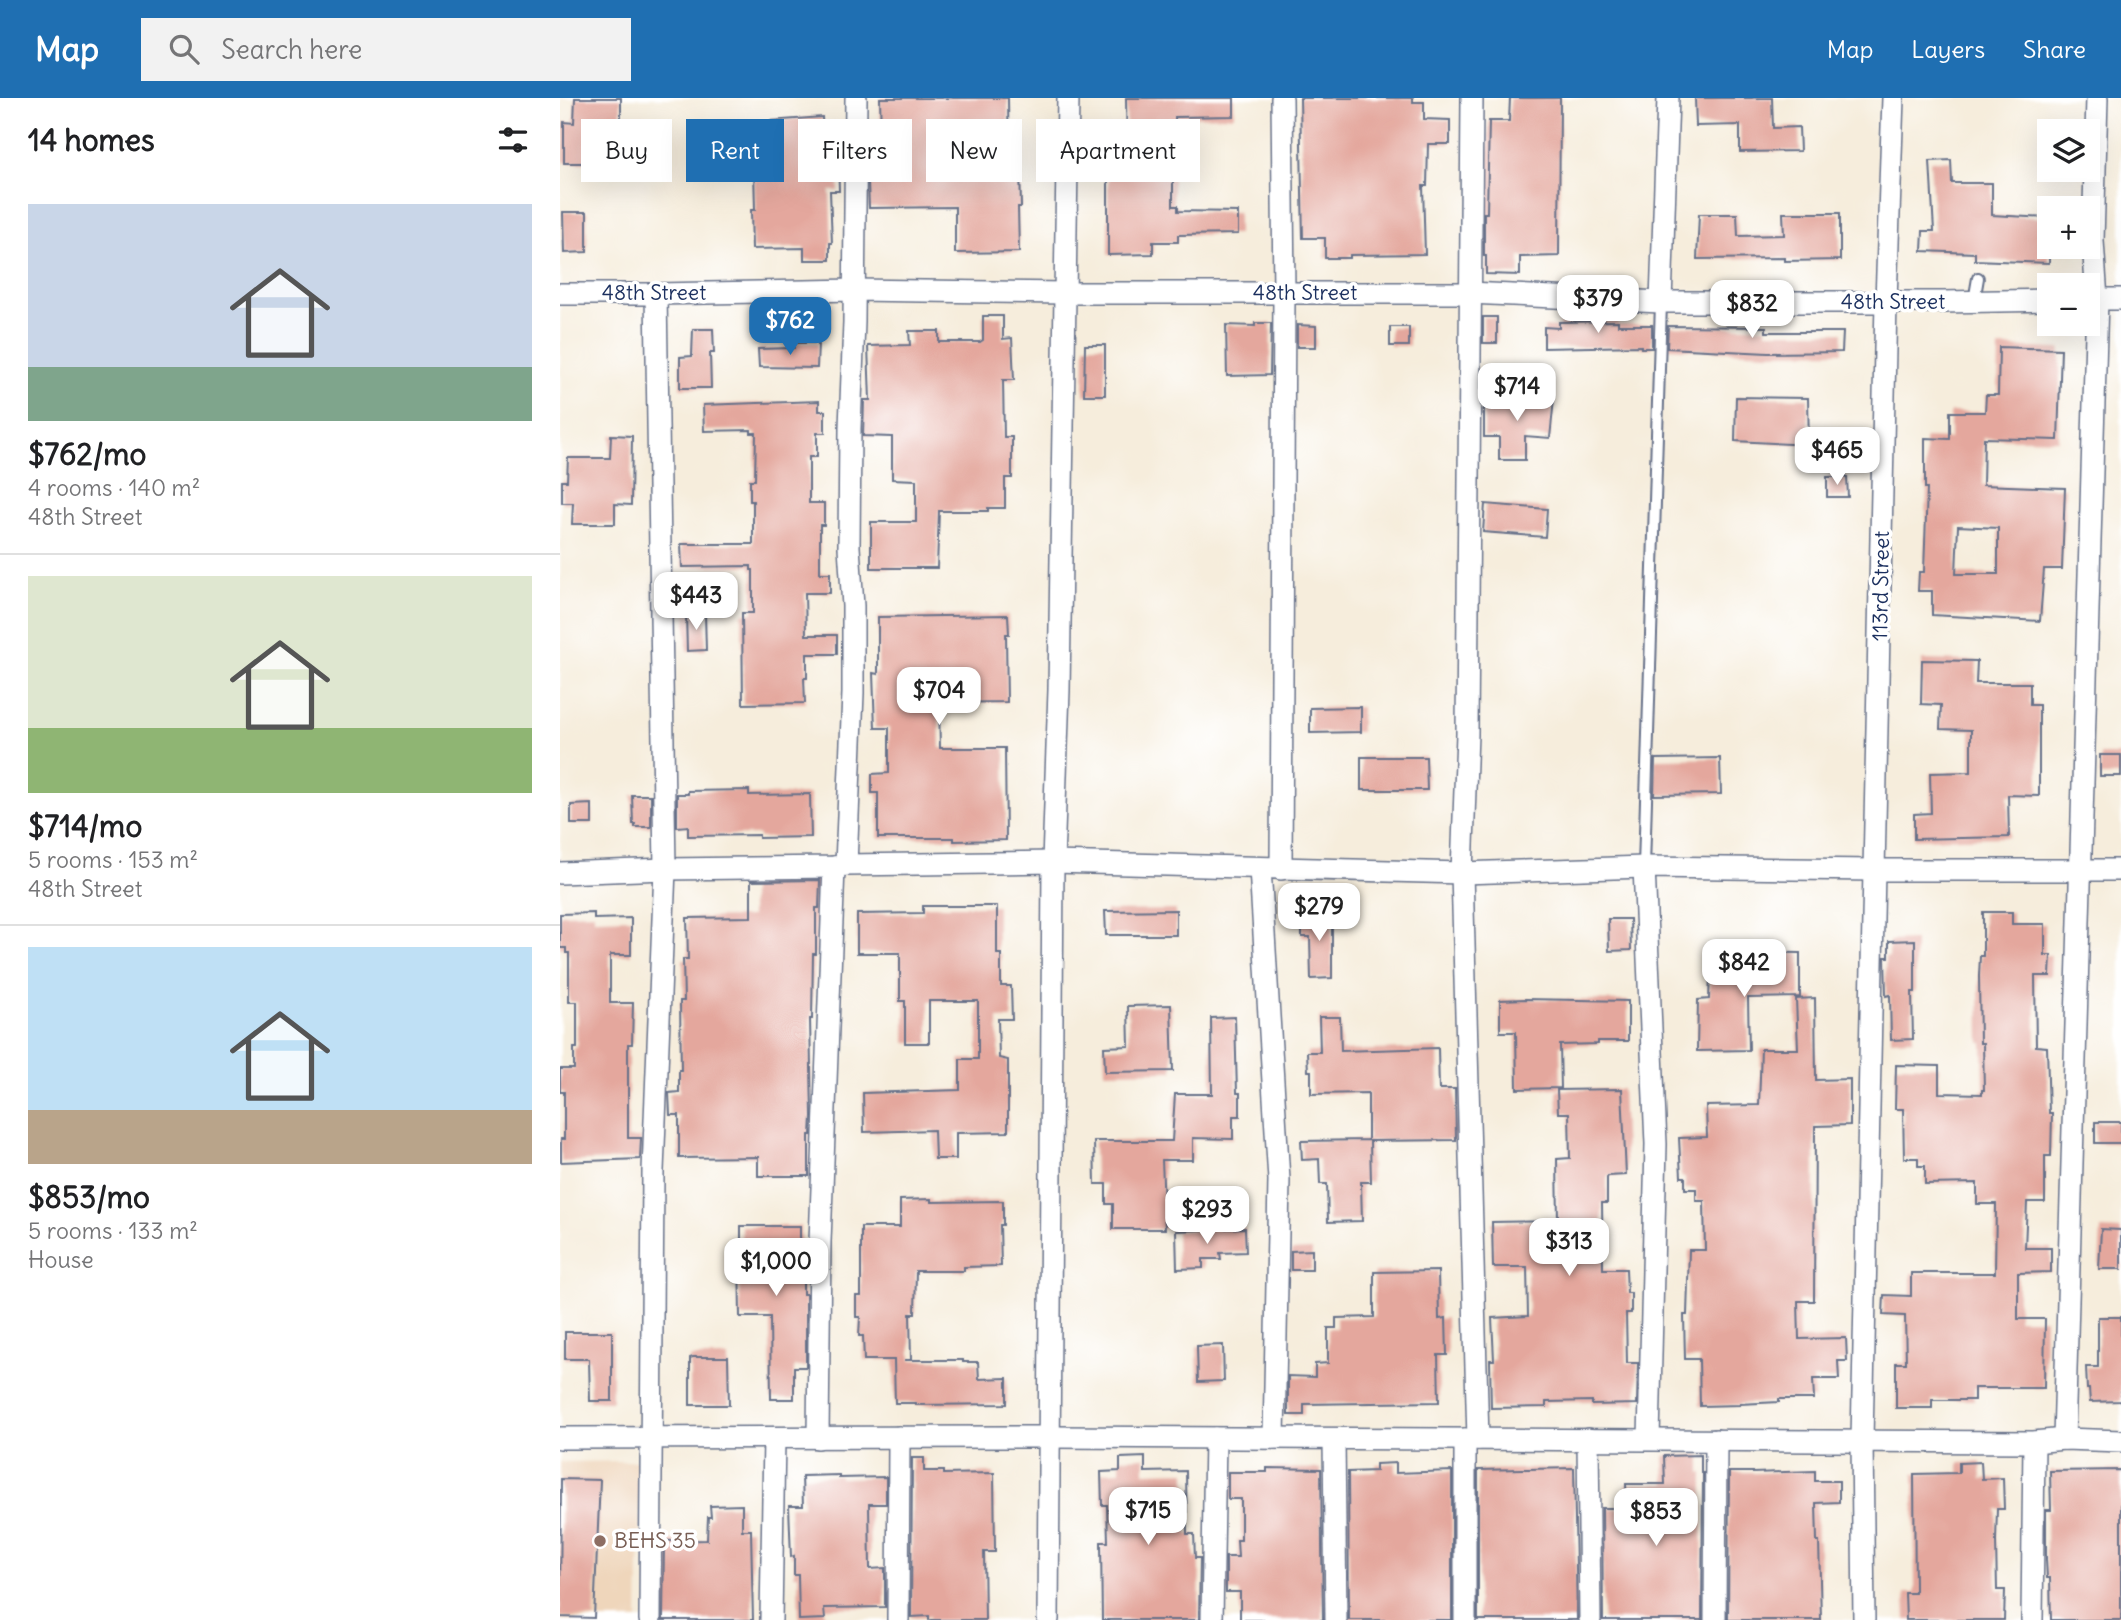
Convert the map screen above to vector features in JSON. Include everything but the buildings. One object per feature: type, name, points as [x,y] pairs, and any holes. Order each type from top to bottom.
[{"type":"street","points":[[818,1438],[820,1242],[840,866],[853,693],[853,606],[849,534],[856,98]]},
{"type":"street","points":[[1048,1620],[1053,862],[1059,690],[1068,98]]},
{"type":"street","points":[[1274,1438],[1279,1180],[1270,869],[1284,293],[1282,98]]},
{"type":"street","points":[[1465,1620],[1471,1439],[1462,873],[1467,734],[1472,98]]},
{"type":"street","points":[[1661,302],[1668,98]]},
{"type":"street","name":"113rd Street","points":[[1864,1620],[1862,1440],[1886,302],[1893,98]]},
{"type":"street","points":[[2093,273],[2097,98]]},
{"type":"street","name":"48th Street","points":[[560,294],[855,290],[1469,293],[1661,302],[2037,300]]},
{"type":"street","points":[[650,1620],[654,1158],[665,869],[656,294]]},
{"type":"street","points":[[2100,299],[2121,299]]},
{"type":"street","points":[[2064,1439],[2082,870],[2092,336]]},
{"type":"street","points":[[560,873],[1053,862],[1462,873],[1644,867],[2121,870]]},
{"type":"street","points":[[1644,867],[1656,1144],[1649,1439]]},
{"type":"street","points":[[898,1620],[899,1437]]},
{"type":"street","points":[[560,1438],[2121,1441]]},
{"type":"street","points":[[771,1620],[774,1438]]},
{"type":"street","points":[[1212,1620],[1215,1438]]},
{"type":"street","points":[[1334,1438],[1336,1620]]},
{"type":"street","points":[[1588,1439],[1590,1620]]},
{"type":"street","points":[[1715,1620],[1716,1440]]},
{"type":"street","points":[[2032,1620],[2034,1442]]},
{"type":"lane","points":[[1974,302],[1978,278]]},
{"type":"lane","points":[[1644,867],[1661,302]]},
{"type":"shaded area","name":"BEHS 35","points":[[641,1461],[638,1620],[560,1620],[560,1462]]},
{"type":"place","name":"BEHS 35","points":[[600,1541]]}]
